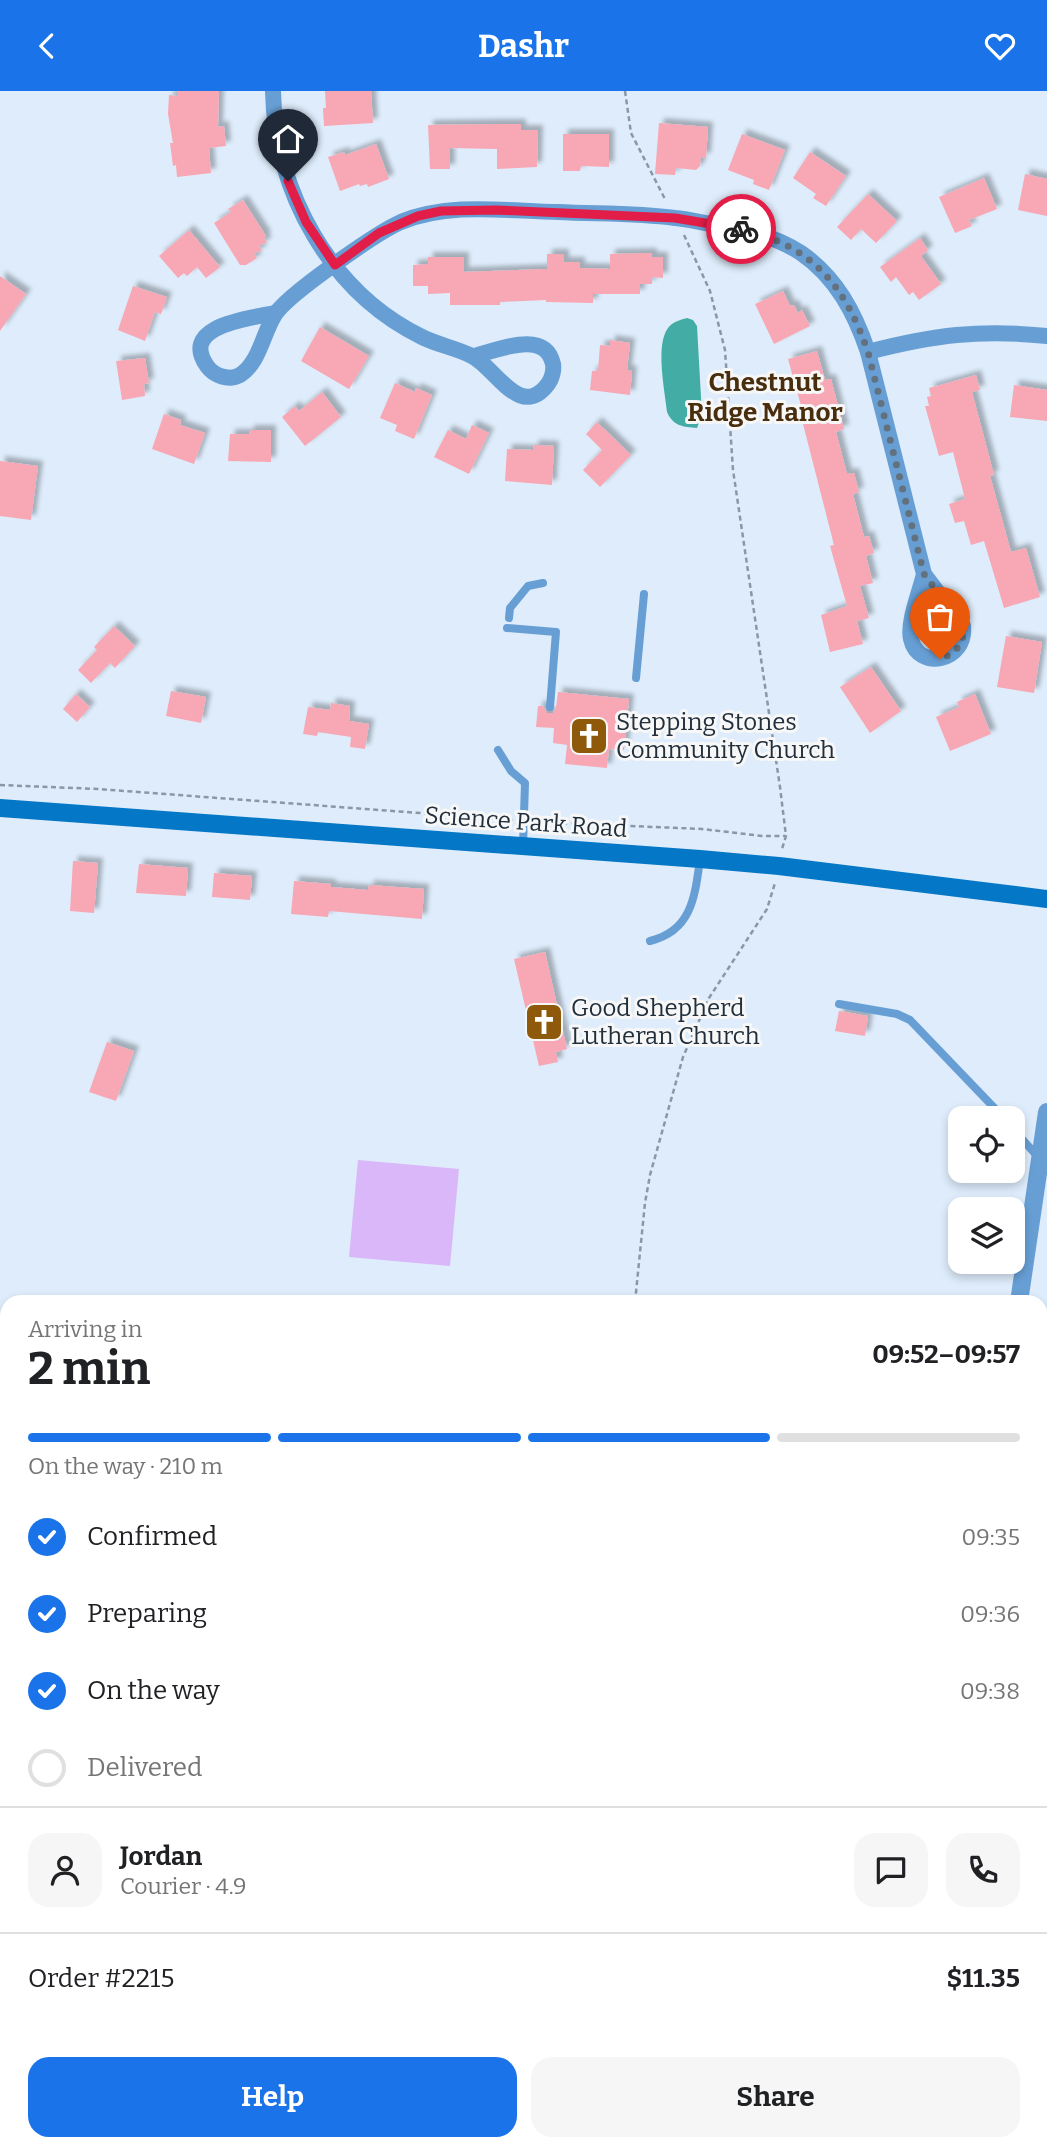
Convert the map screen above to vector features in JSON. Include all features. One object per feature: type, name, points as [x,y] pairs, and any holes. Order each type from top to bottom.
[{"type":"main road","name":"Science Park Road","points":[[0,808],[700,859],[1047,899]]},
{"type":"street","points":[[274,91],[276,134],[288,181],[306,222],[335,265],[367,299],[422,338],[474,356],[514,393],[523,397],[532,396],[542,390],[550,382],[553,372],[553,362],[548,354],[533,344],[523,343],[474,356]]},
{"type":"street","points":[[275,313],[256,355],[243,373],[226,378],[206,365],[202,349],[204,341],[214,328],[275,313],[379,233],[418,216],[441,211],[496,210],[675,218],[770,237],[801,253],[841,292],[859,325],[924,574],[963,626],[964,635],[956,651],[940,659],[926,657],[918,652],[910,637],[924,574]]},
{"type":"street","points":[[868,352],[941,336],[978,332],[1047,336]]},
{"type":"street","points":[[1020,1295],[1047,1112]]},
{"type":"lane","points":[[509,618],[510,608],[528,586],[543,583]]},
{"type":"lane","points":[[636,678],[644,594]]},
{"type":"lane","points":[[507,628],[556,632],[550,707]]},
{"type":"lane","points":[[498,750],[511,771],[525,783],[523,846]]},
{"type":"lane","points":[[650,941],[673,932],[688,915],[700,859]]},
{"type":"lane","points":[[839,1004],[897,1014],[911,1020],[993,1106]]},
{"type":"lane","points":[[1025,1142],[1041,1159]]},
{"type":"path","points":[[625,91],[631,133],[662,193]]},
{"type":"path","points":[[685,237],[710,292],[725,350],[733,470],[778,773],[786,836],[782,849]]},
{"type":"path","points":[[0,785],[98,789],[524,821],[702,829],[786,836]]},
{"type":"path","points":[[636,1295],[650,1175],[683,1057],[709,998],[767,909],[774,886]]},
{"type":"shaded area","points":[[687,318],[693,320],[697,326],[702,415],[697,428],[679,425],[669,417],[662,369],[664,336],[672,324]]},
{"type":"shaded area","points":[[358,1160],[459,1169],[450,1266],[349,1257]]},
{"type":"building","points":[[177,91],[219,91],[218,127],[224,126],[226,146],[209,148],[211,173],[177,177],[176,165],[173,166],[170,143],[173,143],[168,114],[169,95],[177,96]]},
{"type":"building","points":[[325,91],[371,91],[373,123],[324,126]]},
{"type":"building","points":[[659,123],[708,127],[706,158],[701,157],[700,166],[696,170],[676,168],[675,175],[655,174]]},
{"type":"building","points":[[521,124],[521,130],[538,130],[537,167],[497,169],[497,149],[450,148],[450,169],[430,169],[428,125]]},
{"type":"building","points":[[563,134],[609,134],[609,167],[581,166],[580,171],[563,171]]},
{"type":"building","points":[[742,134],[785,150],[769,190],[753,184],[754,180],[728,170]]},
{"type":"building","points":[[376,144],[389,179],[368,187],[367,184],[359,184],[340,191],[328,157],[344,152],[345,155]]},
{"type":"building","points":[[810,152],[846,176],[826,206],[813,198],[816,194],[793,178]]},
{"type":"building","points":[[1025,174],[1047,179],[1047,216],[1018,210]]},
{"type":"building","points":[[984,178],[997,209],[969,220],[972,226],[955,233],[939,197]]},
{"type":"building","points":[[868,194],[897,221],[876,243],[861,229],[851,240],[837,227]]},
{"type":"building","points":[[243,200],[266,236],[264,238],[267,242],[259,246],[262,250],[254,254],[257,258],[246,265],[240,265],[214,223],[231,212],[228,209]]},
{"type":"building","points":[[189,230],[220,267],[206,278],[197,267],[187,276],[184,273],[178,278],[159,256]]},
{"type":"building","points":[[920,238],[928,250],[921,256],[941,284],[919,300],[913,292],[909,295],[896,277],[891,282],[880,267]]},
{"type":"building","points":[[652,253],[652,257],[663,257],[663,278],[652,277],[652,284],[640,284],[640,294],[593,294],[593,303],[546,300],[500,302],[500,305],[450,305],[450,293],[428,294],[428,286],[413,286],[413,265],[428,264],[428,257],[464,257],[464,272],[547,269],[547,254],[564,254],[564,262],[580,262],[580,268],[610,269],[610,254]]},
{"type":"building","points":[[0,276],[26,294],[0,331]]},
{"type":"building","points":[[133,286],[167,297],[161,314],[155,312],[145,341],[118,330]]},
{"type":"building","points":[[783,291],[790,306],[794,305],[798,313],[802,310],[810,326],[774,344],[755,304]]},
{"type":"building","points":[[320,327],[369,356],[349,389],[301,361]]},
{"type":"building","points":[[610,340],[630,343],[627,370],[632,371],[630,395],[590,390],[592,371],[598,371],[600,345],[610,346]]},
{"type":"building","points":[[817,351],[825,380],[831,379],[844,429],[836,432],[847,474],[854,473],[859,492],[853,494],[864,537],[869,536],[874,553],[866,556],[873,583],[860,586],[869,618],[857,621],[863,644],[830,652],[821,615],[847,606],[830,546],[834,545],[788,359]]},
{"type":"building","points":[[145,358],[149,383],[144,384],[145,396],[122,400],[116,361]]},
{"type":"building","points":[[976,375],[980,390],[972,392],[994,475],[990,476],[1011,552],[1026,548],[1040,597],[1004,608],[984,541],[971,545],[964,521],[955,523],[949,504],[965,499],[953,452],[939,456],[925,406],[929,406],[929,388]]},
{"type":"building","points":[[395,383],[415,392],[416,388],[432,395],[414,439],[395,431],[397,425],[380,418]]},
{"type":"building","points":[[1014,385],[1047,390],[1047,421],[1010,417]]},
{"type":"building","points":[[322,392],[341,417],[305,446],[282,417],[295,406],[299,411]]},
{"type":"building","points":[[164,414],[181,420],[180,425],[205,433],[194,464],[152,449]]},
{"type":"building","points":[[597,422],[631,455],[600,487],[583,470],[602,450],[586,434]]},
{"type":"building","points":[[472,425],[489,433],[469,474],[434,457],[448,430],[466,439]]},
{"type":"building","points":[[249,430],[271,430],[271,462],[228,461],[230,434],[249,434]]},
{"type":"building","points":[[534,445],[554,446],[552,485],[505,481],[507,449],[533,450]]},
{"type":"building","points":[[0,461],[38,466],[31,520],[0,516]]},
{"type":"building","points":[[114,626],[135,646],[115,668],[110,663],[91,683],[78,670],[97,650],[94,647]]},
{"type":"building","points":[[1006,636],[1042,642],[1034,693],[997,687]]},
{"type":"building","points":[[871,667],[901,711],[870,733],[840,687]]},
{"type":"building","points":[[171,691],[206,697],[201,723],[166,716]]},
{"type":"building","name":"Stepping Stones Community Church","points":[[558,692],[629,699],[624,750],[609,749],[607,768],[565,764],[567,745],[553,743],[554,728],[536,727],[538,706],[543,706],[547,713],[553,713]]},
{"type":"building","points":[[76,694],[90,707],[77,722],[63,709]]},
{"type":"building","points":[[975,694],[991,734],[950,751],[936,717],[959,707],[957,702]]},
{"type":"building","points":[[331,703],[350,706],[349,721],[369,724],[365,749],[350,747],[351,737],[318,732],[317,736],[303,734],[308,707],[330,710]]},
{"type":"building","points":[[73,861],[98,863],[94,913],[70,911]]},
{"type":"building","points":[[139,864],[188,868],[186,896],[136,893]]},
{"type":"building","points":[[214,873],[252,876],[250,900],[212,897]]},
{"type":"building","points":[[294,881],[368,890],[369,885],[424,889],[422,919],[329,911],[328,917],[291,914]]},
{"type":"building","name":"Good Shepherd Lutheran Church","points":[[545,952],[567,1049],[556,1052],[558,1062],[539,1066],[514,959]]},
{"type":"building","points":[[839,1011],[868,1016],[865,1036],[835,1031]]},
{"type":"building","points":[[107,1042],[134,1051],[116,1101],[89,1092]]},
{"type":"way so far","points":[[741,229],[770,237],[801,253],[841,292],[859,325],[924,574],[963,626],[964,635],[956,651],[940,659]]},
{"type":"place","name":"Stepping Stones Community Church","points":[[589,736]]},
{"type":"place","name":"Good Shepherd Lutheran Church","points":[[544,1022]]},
{"type":"district","name":"Chestnut Ridge Manor","points":[[765,396]]},
{"type":"route","points":[[288,181],[306,222],[335,265],[379,233],[398,223],[441,211],[496,210],[675,218],[741,229]]}]
